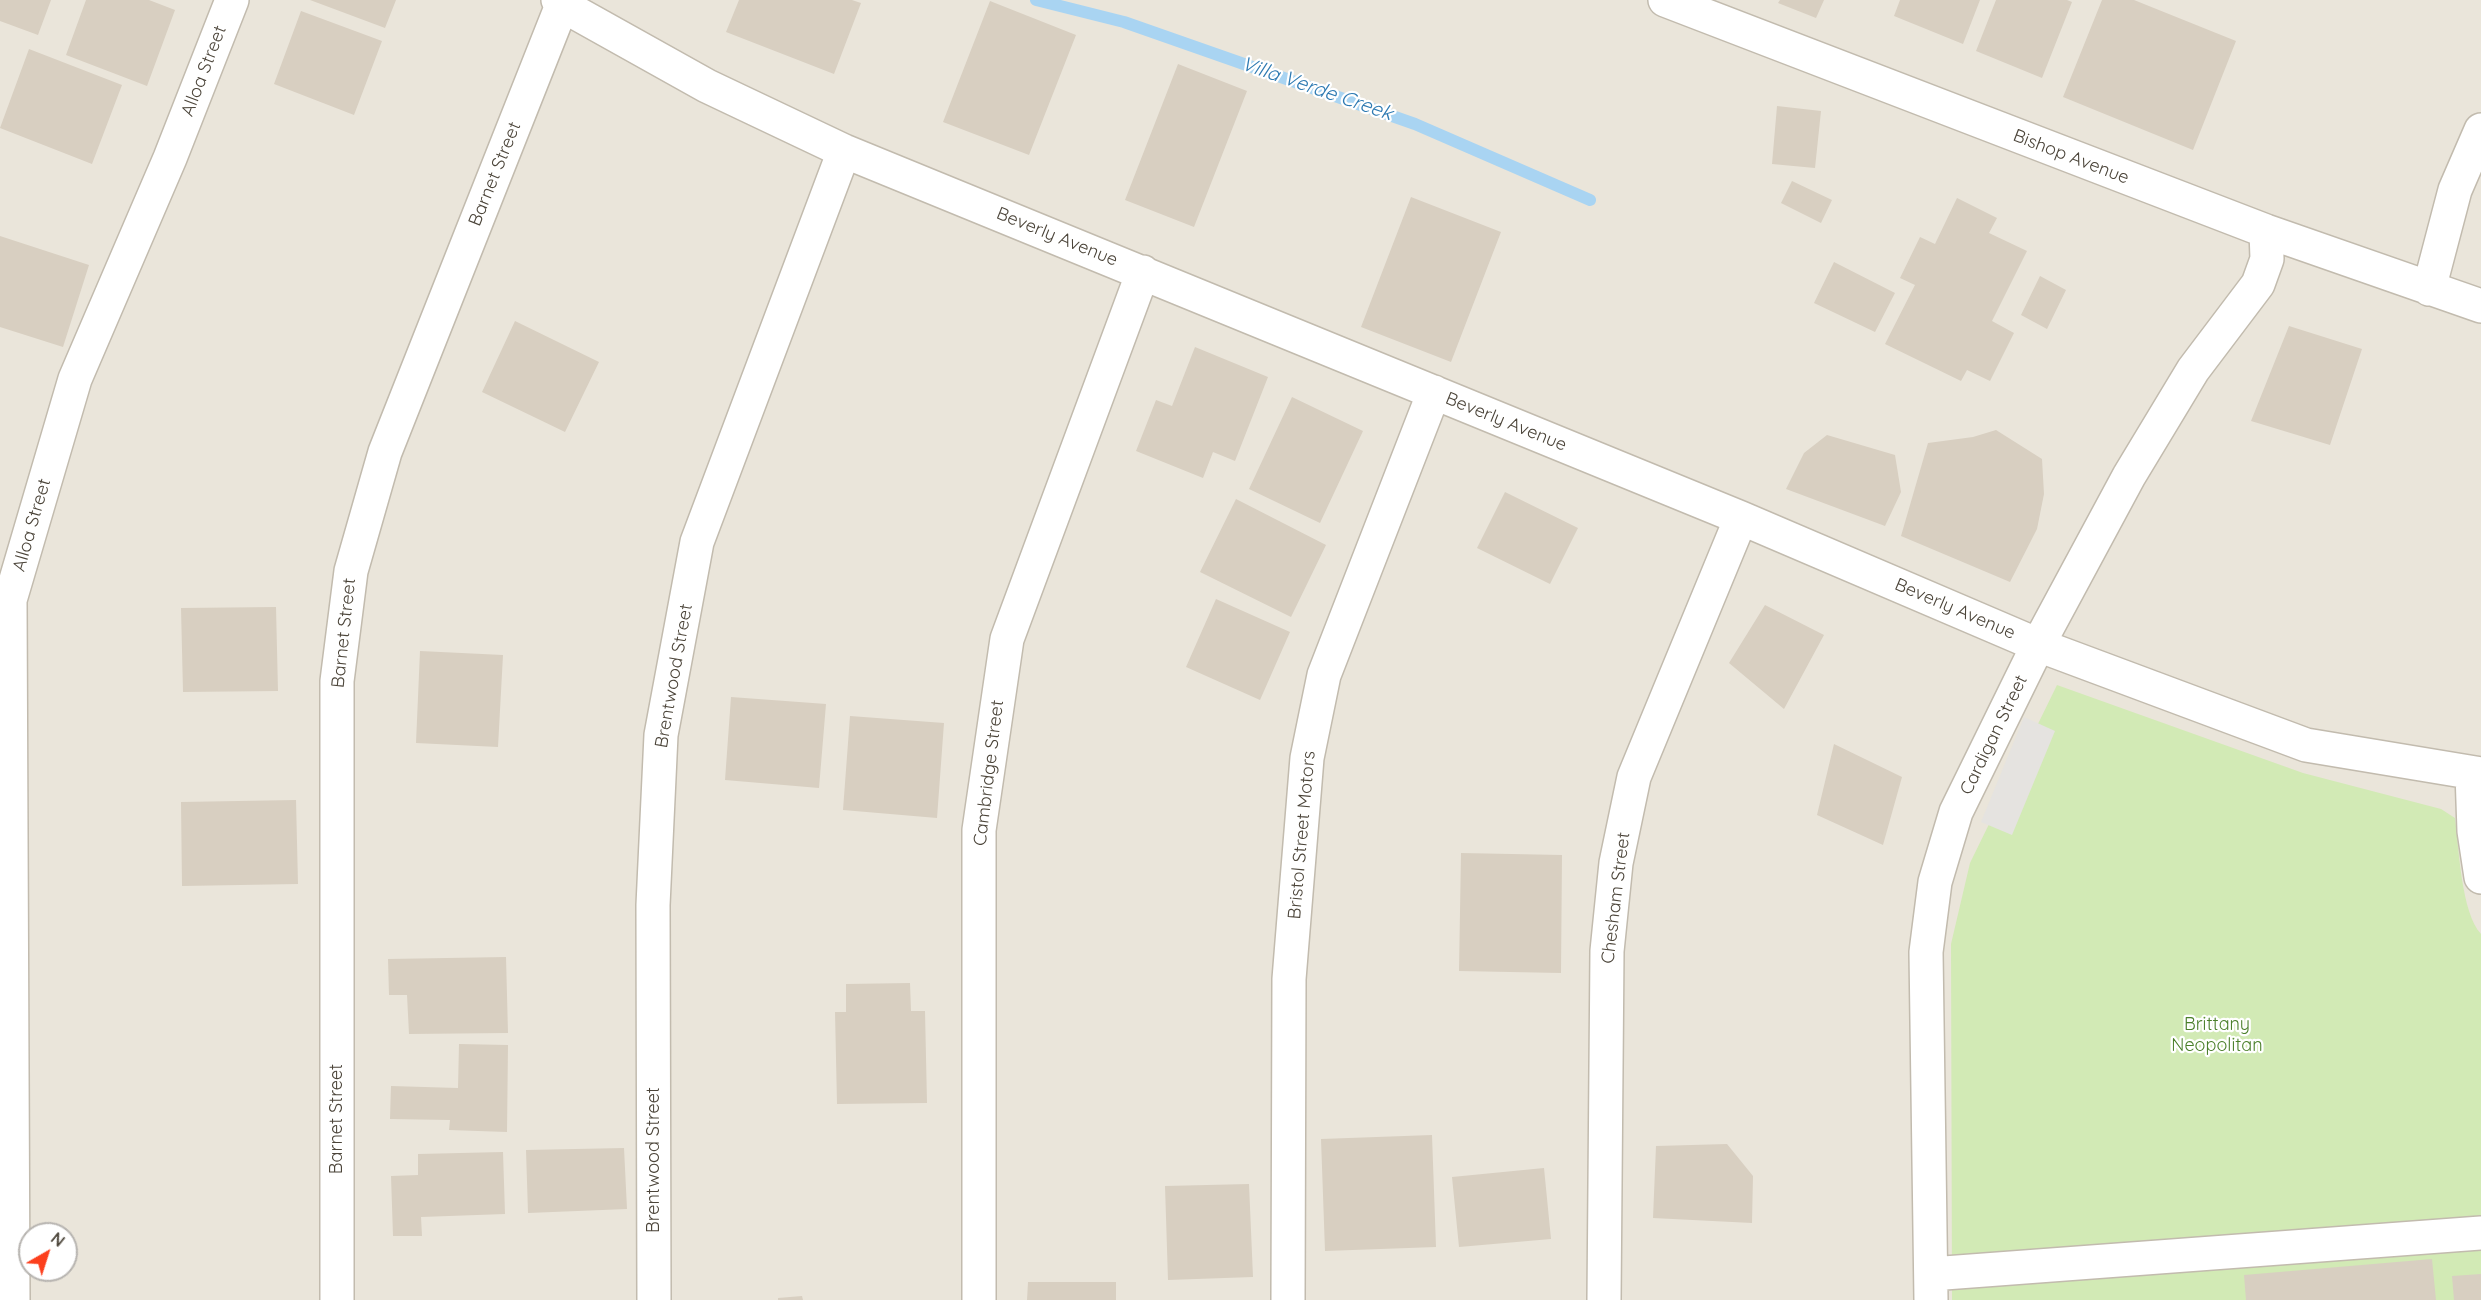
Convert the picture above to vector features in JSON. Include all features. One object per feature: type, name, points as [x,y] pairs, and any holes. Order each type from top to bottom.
[{"type":"street","name":"Alloa Street","points":[[13,1300],[10,600],[75,380],[170,158],[232,0]]},
{"type":"street","name":"Bishop Avenue","points":[[1665,0],[2266,231],[2429,290],[2481,306]]},
{"type":"street","name":"Beverly Avenue","points":[[560,3],[707,86],[844,151],[1741,518],[2038,645],[2306,745],[2476,773]]},
{"type":"street","name":"Barnet Street","points":[[337,1300],[337,681],[351,571],[385,452],[560,3]]},
{"type":"street","points":[[2429,290],[2455,190],[2481,130]]},
{"type":"street","name":"Brentwood Street","points":[[654,1300],[653,905],[661,735],[698,542],[844,151]]},
{"type":"street","name":"Cardigan Street","points":[[1931,1287],[1926,952],[1935,882],[1956,812],[2038,645],[2129,476],[2187,379],[2258,285],[2267,259],[2266,231]]},
{"type":"street","name":"Cambridge Street","points":[[979,1300],[979,830],[1007,639],[1143,272]]},
{"type":"street","name":"Bristol Street Motors","points":[[1288,1300],[1289,979],[1307,758],[1324,675],[1434,392]]},
{"type":"street","name":"Chesham Street","points":[[1604,1300],[1607,951],[1616,863],[1634,777],[1741,518]]},
{"type":"street","points":[[2476,773],[2474,831],[2481,877]]},
{"type":"street","points":[[1931,1287],[2481,1233]]},
{"type":"shaded area","points":[[0,0],[2481,0],[2481,1300],[0,1300]]},
{"type":"shaded area","points":[[2024,717],[2055,731],[2012,835],[1981,822]]},
{"type":"green space","name":"Brittany Neopolitan","points":[[2057,685],[2303,773],[2441,809],[2455,818],[2465,896],[2474,924],[2481,934],[2481,1300],[1952,1300],[1951,944],[1970,863]]},
{"type":"building","points":[[0,0],[51,0],[38,35],[0,21]]},
{"type":"building","points":[[86,0],[149,0],[175,10],[147,86],[66,55]]},
{"type":"building","points":[[310,0],[396,0],[385,28]]},
{"type":"building","points":[[739,0],[852,0],[861,3],[834,74],[726,32]]},
{"type":"building","points":[[1780,0],[1824,0],[1816,18],[1778,3]]},
{"type":"building","points":[[1900,0],[1980,0],[1963,44],[1894,16]]},
{"type":"building","points":[[1996,0],[2067,0],[2072,2],[2042,78],[1976,51]]},
{"type":"building","points":[[2102,0],[2134,0],[2236,41],[2193,150],[2063,97]]},
{"type":"building","points":[[990,1],[1076,35],[1029,155],[943,122]]},
{"type":"building","points":[[301,11],[382,41],[354,115],[274,84]]},
{"type":"building","points":[[29,49],[122,85],[92,164],[0,128]]},
{"type":"building","points":[[1178,64],[1247,91],[1194,227],[1125,200]]},
{"type":"building","points":[[1777,106],[1821,111],[1815,168],[1772,164]]},
{"type":"building","points":[[1792,181],[1832,200],[1821,223],[1781,203]]},
{"type":"building","points":[[1411,197],[1501,232],[1451,362],[1361,327]]},
{"type":"building","points":[[1957,198],[1997,218],[1989,233],[2027,251],[1992,321],[2014,333],[1990,381],[1967,370],[1961,381],[1885,344],[1915,285],[1900,278],[1920,237],[1935,244]]},
{"type":"building","points":[[0,236],[89,265],[63,347],[0,327]]},
{"type":"building","points":[[1834,262],[1895,293],[1875,332],[1814,303]]},
{"type":"building","points":[[2040,276],[2066,290],[2047,329],[2021,315]]},
{"type":"building","points":[[515,321],[599,362],[565,432],[482,392]]},
{"type":"building","points":[[2289,326],[2362,349],[2330,445],[2251,421]]},
{"type":"building","points":[[1195,347],[1268,377],[1235,461],[1213,452],[1203,478],[1136,451],[1156,400],[1172,406]]},
{"type":"building","points":[[1292,397],[1363,431],[1320,523],[1249,489]]},
{"type":"building","points":[[1996,430],[2042,459],[2044,494],[2037,529],[2010,582],[1901,536],[1928,443],[1973,437]]},
{"type":"building","points":[[1827,435],[1895,455],[1901,492],[1885,526],[1786,489],[1804,453]]},
{"type":"building","points":[[1505,492],[1578,528],[1550,584],[1477,548]]},
{"type":"building","points":[[1236,499],[1326,545],[1291,617],[1200,572]]},
{"type":"building","points":[[1216,599],[1290,632],[1260,700],[1186,667]]},
{"type":"building","points":[[1765,605],[1824,635],[1784,709],[1729,663]]},
{"type":"building","points":[[276,607],[278,691],[183,692],[181,608]]},
{"type":"building","points":[[420,651],[503,655],[498,747],[416,743]]},
{"type":"building","points":[[731,697],[826,704],[819,788],[725,780]]},
{"type":"building","points":[[850,716],[944,723],[937,818],[843,810]]},
{"type":"building","points":[[1834,744],[1902,777],[1883,845],[1817,815]]},
{"type":"building","points":[[296,800],[298,884],[182,886],[181,802]]},
{"type":"building","points":[[1461,853],[1562,855],[1561,973],[1459,971]]},
{"type":"building","points":[[506,957],[508,1033],[409,1034],[407,995],[389,995],[388,959]]},
{"type":"building","points":[[910,983],[911,1011],[925,1011],[927,1103],[837,1104],[835,1012],[846,1012],[846,984]]},
{"type":"building","points":[[459,1044],[508,1045],[507,1132],[449,1130],[450,1120],[390,1119],[391,1086],[458,1088]]},
{"type":"building","points":[[1432,1135],[1436,1247],[1325,1251],[1321,1139]]},
{"type":"building","points":[[1727,1144],[1753,1176],[1752,1223],[1653,1218],[1656,1146]]},
{"type":"building","points":[[624,1148],[627,1209],[528,1213],[526,1150]]},
{"type":"building","points":[[503,1152],[505,1214],[421,1217],[422,1236],[393,1236],[391,1176],[418,1175],[418,1154]]},
{"type":"building","points":[[1544,1168],[1551,1239],[1459,1247],[1452,1177]]},
{"type":"building","points":[[1249,1184],[1253,1277],[1168,1280],[1165,1186]]},
{"type":"building","points":[[2432,1259],[2436,1300],[2246,1300],[2244,1275]]},
{"type":"building","points":[[2481,1274],[2481,1300],[2454,1300],[2452,1276]]},
{"type":"building","points":[[1028,1282],[1116,1282],[1116,1300],[1027,1300]]},
{"type":"building","points":[[802,1296],[803,1300],[778,1300],[778,1298]]},
{"type":"waterway","name":"Villa Verde Creek","points":[[1036,0],[1124,22],[1415,124],[1590,200]]}]
